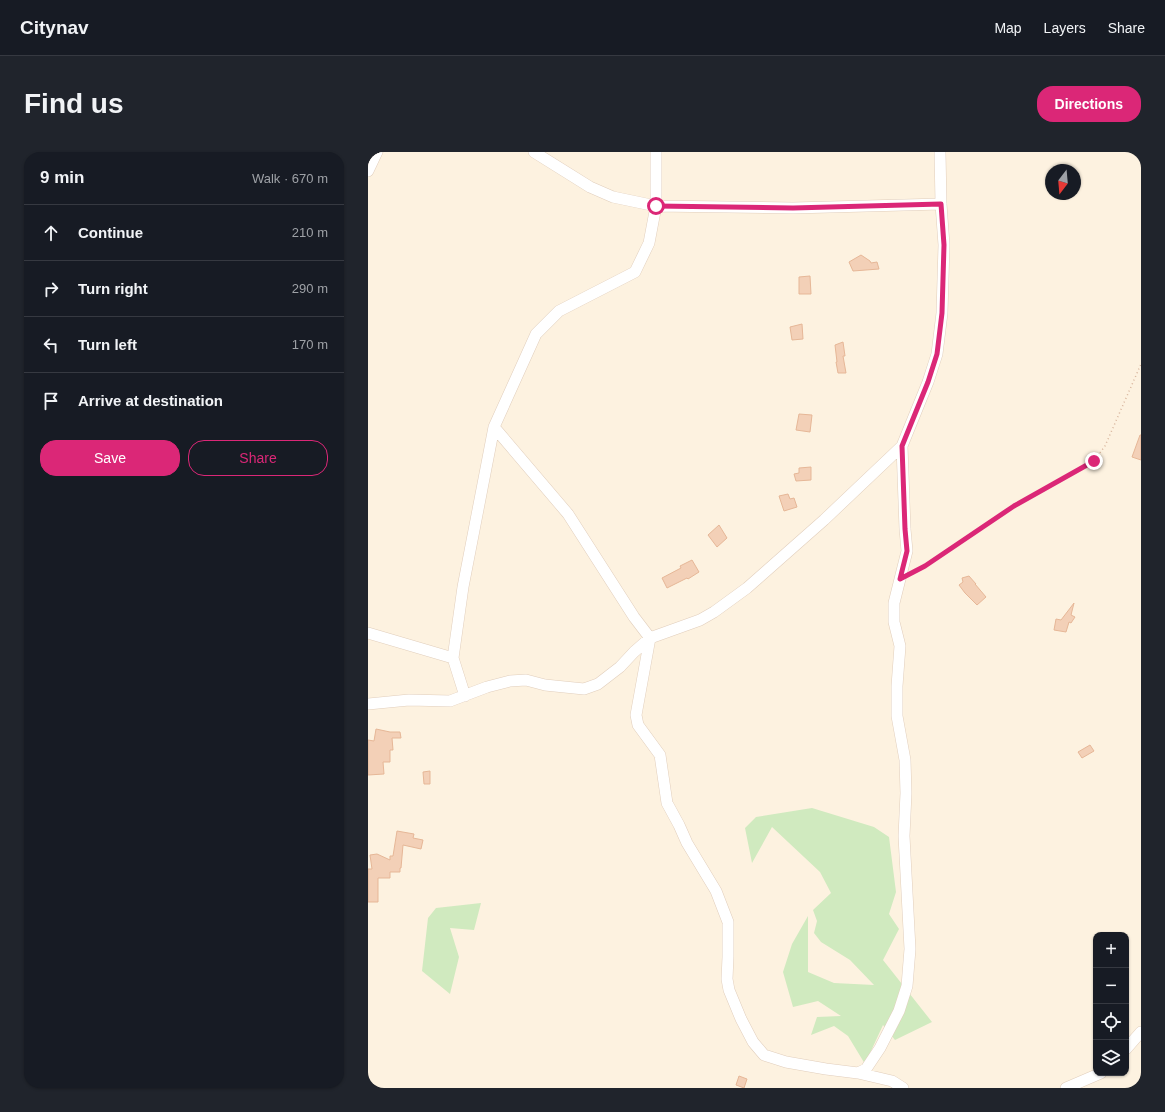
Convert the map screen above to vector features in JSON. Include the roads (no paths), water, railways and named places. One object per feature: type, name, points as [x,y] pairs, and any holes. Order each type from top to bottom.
[{"type":"street","points":[[368,171],[377,152]]},
{"type":"street","points":[[534,152],[590,187],[613,197],[656,206],[793,208],[941,204]]},
{"type":"street","points":[[465,696],[453,658],[463,587],[494,427],[536,334],[559,311],[635,272],[649,242],[656,206],[656,152]]},
{"type":"street","points":[[858,1073],[866,1069],[880,1048],[899,1012],[907,986],[910,949],[904,836],[906,793],[905,760],[897,716],[897,686],[900,646],[894,622],[894,602],[907,551],[902,446],[928,382],[937,354],[942,313],[944,245],[941,204],[940,152]]},
{"type":"street","points":[[494,427],[568,514],[634,617],[650,638],[636,715],[638,725],[660,755],[666,802],[687,843],[716,891],[728,922],[727,979],[729,990],[752,1042],[764,1055],[786,1062],[858,1073],[892,1081],[903,1088]]},
{"type":"street","points":[[368,704],[409,700],[450,701],[487,687],[510,681],[526,680],[545,685],[584,689],[598,684],[620,667],[650,638],[700,620],[714,612],[747,588],[824,520],[902,446]]},
{"type":"street","points":[[368,633],[453,658]]},
{"type":"street","points":[[1129,1045],[1141,1032]]},
{"type":"street","points":[[1066,1088],[1094,1076]]}]
